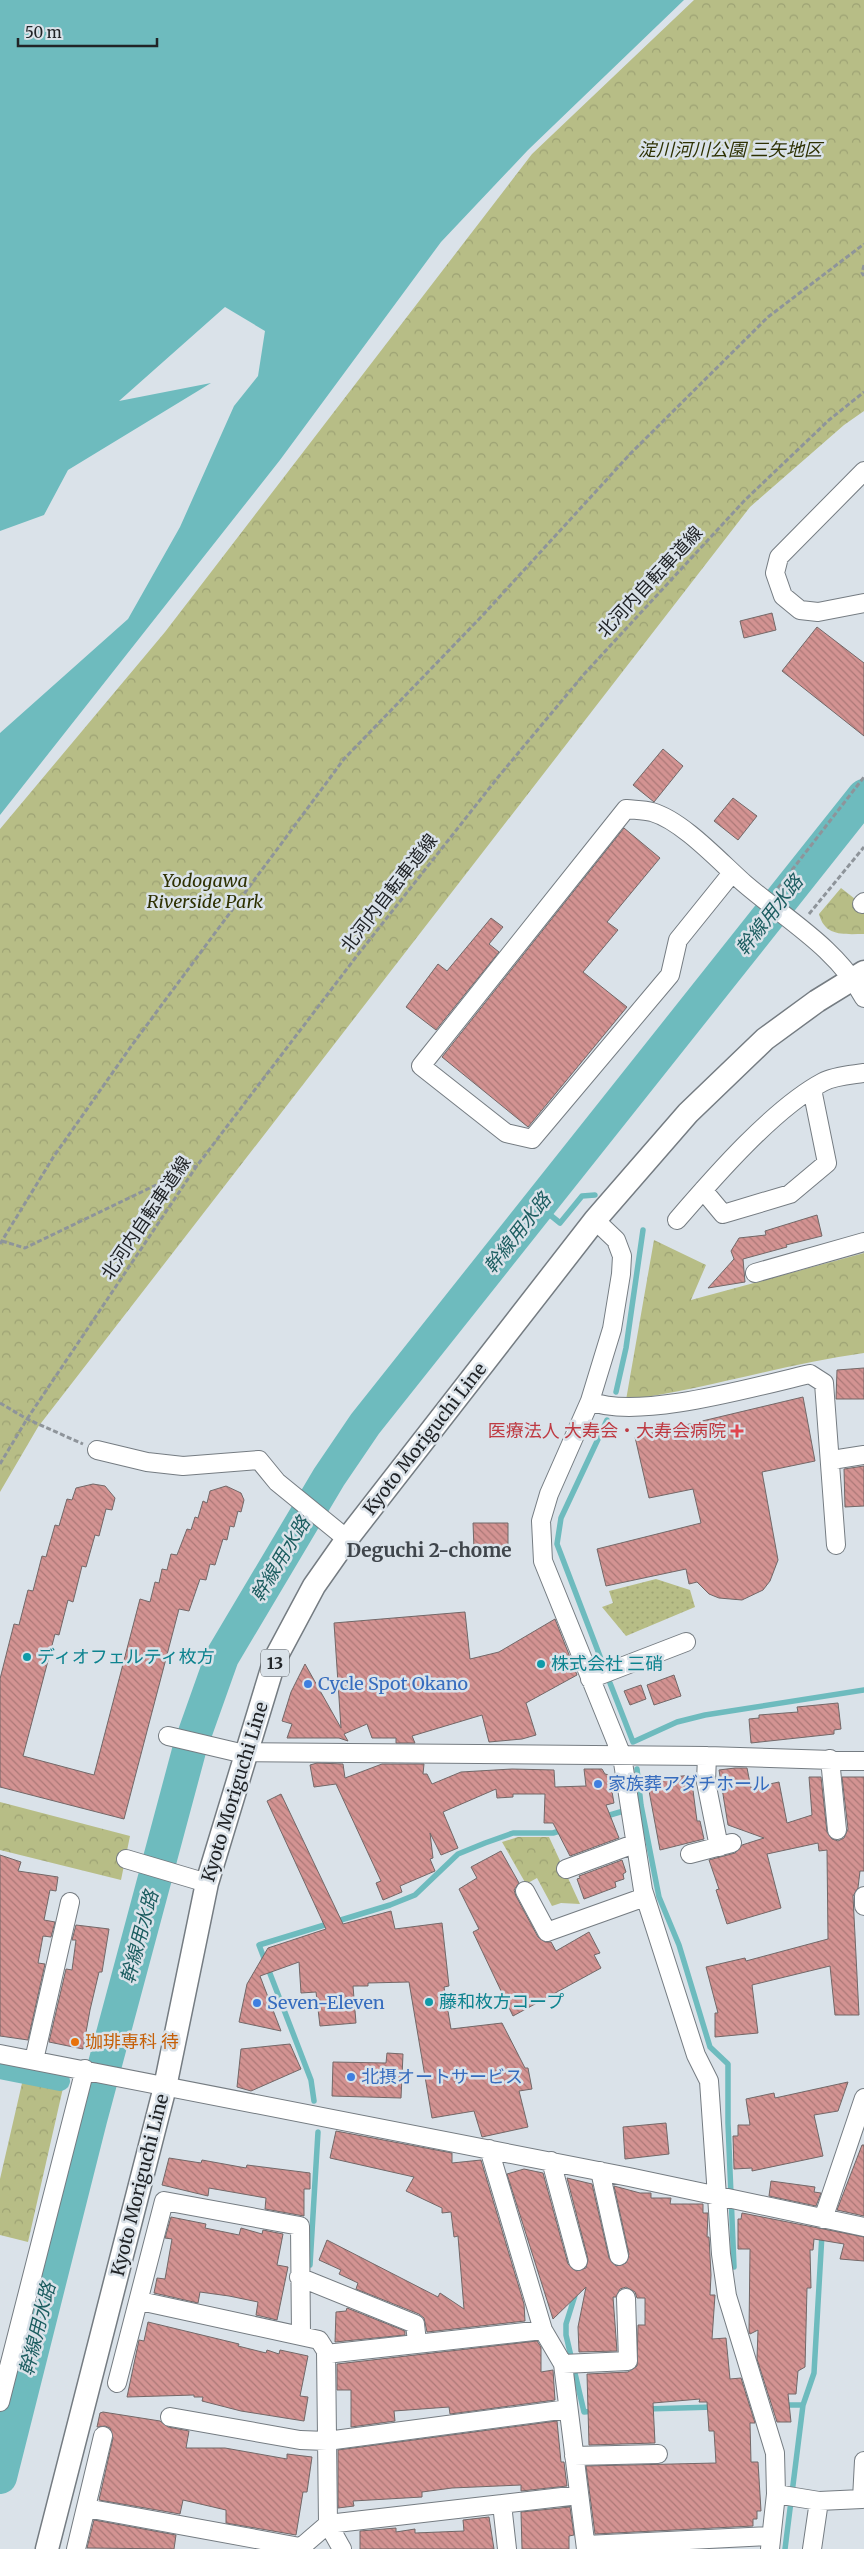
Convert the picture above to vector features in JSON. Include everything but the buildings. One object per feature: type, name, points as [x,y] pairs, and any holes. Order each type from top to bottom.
[{"type":"main road","name":"Kyoto Moriguchi Line","points":[[47,2549],[202,1882],[242,1751],[276,1660],[314,1586],[342,1535],[596,1220],[688,1114],[765,1039],[858,975]]},
{"type":"street","points":[[864,471],[779,557],[775,573],[783,596],[800,610],[818,612],[864,603]]},
{"type":"street","points":[[738,878],[678,940],[670,975],[532,1139],[506,1133],[421,1066],[626,809],[653,812],[689,833],[766,902],[814,938],[858,975],[864,998]]},
{"type":"street","points":[[676,1220],[779,1113],[824,1081],[864,1073]]},
{"type":"street","points":[[703,1190],[723,1214],[790,1194],[827,1163],[812,1089]]},
{"type":"street","points":[[489,2149],[543,2330],[563,2364],[586,2547],[771,2543],[776,2494],[775,2453],[727,2296],[721,2254],[727,2199],[709,2081],[696,2054],[645,1897],[634,1844],[622,1756],[543,1561],[541,1521],[549,1494],[590,1401],[612,1329],[622,1256],[616,1240],[596,1220]]},
{"type":"street","points":[[755,1273],[864,1242]]},
{"type":"street","points":[[590,1401],[602,1406],[628,1408],[678,1403],[810,1374],[824,1383],[832,1460],[836,1545]]},
{"type":"street","points":[[97,1450],[147,1462],[184,1466],[259,1460],[277,1482],[342,1535]]},
{"type":"street","points":[[832,1460],[864,1455]]},
{"type":"street","points":[[590,1679],[686,1642]]},
{"type":"street","points":[[168,1736],[242,1751],[707,1756],[864,1761]]},
{"type":"street","points":[[690,1854],[725,1845],[706,1782],[707,1756]]},
{"type":"street","points":[[830,1759],[837,1830]]},
{"type":"street","points":[[566,1869],[634,1844]]},
{"type":"street","points":[[126,1860],[202,1882]]},
{"type":"street","points":[[525,1891],[547,1932],[645,1897]]},
{"type":"street","points":[[864,1896],[864,1906]]},
{"type":"street","points":[[34,2060],[70,1902]]},
{"type":"street","points":[[0,2054],[551,2161],[864,2227]]},
{"type":"street","points":[[0,2402],[85,2069]]},
{"type":"street","points":[[823,2219],[864,2098]]},
{"type":"street","points":[[551,2161],[578,2261]]},
{"type":"street","points":[[600,2171],[619,2256]]},
{"type":"street","points":[[117,2383],[140,2301],[164,2200],[300,2226],[301,2335]]},
{"type":"street","points":[[299,2277],[415,2324],[417,2342]]},
{"type":"street","points":[[563,2364],[628,2361],[626,2298]]},
{"type":"street","points":[[140,2301],[319,2340],[326,2354],[328,2524],[342,2549]]},
{"type":"street","points":[[326,2354],[417,2342],[543,2330]]},
{"type":"street","points":[[170,2417],[300,2440],[327,2441],[568,2409]]},
{"type":"street","points":[[76,2549],[103,2436]]},
{"type":"street","points":[[574,2456],[658,2454]]},
{"type":"street","points":[[776,2494],[819,2501],[862,2500],[864,2461]]},
{"type":"street","points":[[86,2508],[299,2548],[328,2524],[579,2495]]},
{"type":"street","points":[[812,2549],[819,2501]]},
{"type":"street","points":[[502,2504],[506,2549]]},
{"type":"path","points":[[196,1167],[177,1162],[156,1185],[25,1248],[1,1243],[54,1156],[132,1045],[344,759],[482,616],[631,452],[768,317],[864,244]]},
{"type":"path","points":[[864,265],[862,273],[864,276]]},
{"type":"path","name":"北河内自転車道線","points":[[0,1464],[27,1418],[196,1167],[356,957],[499,776],[585,674],[745,500],[829,420],[864,392]]},
{"type":"path","points":[[766,902],[864,778]]},
{"type":"path","points":[[798,927],[864,847]]},
{"type":"path","points":[[0,1403],[27,1418],[97,1450]]},
{"type":"green space","name":"Yodogawa Riverside Park","points":[[694,0],[864,0],[864,411],[844,425],[750,507],[38,1427],[0,1492],[0,829],[165,632],[532,154]]},
{"type":"green space","points":[[841,888],[864,906],[864,934],[836,933],[826,927],[822,921],[819,914]]},
{"type":"green space","points":[[654,1240],[706,1265],[691,1300],[864,1253],[864,1353],[804,1363],[686,1390],[626,1400]]},
{"type":"green space","points":[[656,1579],[690,1590],[695,1607],[626,1636],[602,1607],[613,1603],[609,1591]]},
{"type":"green space","points":[[0,1802],[130,1836],[121,1880],[0,1850]]},
{"type":"green space","points":[[518,1837],[549,1837],[580,1904],[561,1903],[552,1906],[537,1878],[526,1884],[502,1842]]},
{"type":"green space","points":[[23,2079],[63,2088],[28,2242],[0,2235],[0,2179]]},
{"type":"water","points":[[0,0],[684,0],[528,150],[441,242],[280,460],[0,815],[0,733],[128,619],[180,527],[234,406],[258,376],[265,331],[225,307],[119,401],[211,383],[68,470],[44,515],[0,531]]},
{"type":"waterway","name":"幹線用水路","points":[[0,2477],[90,2120],[190,1747],[222,1657],[329,1477],[365,1424],[864,796]]},
{"type":"waterway","points":[[538,1205],[560,1223],[582,1196],[595,1195]]},
{"type":"waterway","points":[[616,1392],[626,1348],[643,1230]]},
{"type":"waterway","points":[[601,1659],[557,1544],[561,1518],[607,1420]]},
{"type":"waterway","points":[[610,1683],[633,1742],[677,1722],[705,1715],[864,1690]]},
{"type":"waterway","points":[[637,1769],[641,1805],[659,1897],[679,1945],[710,2047],[728,2064],[728,2123],[734,2267]]},
{"type":"waterway","points":[[603,1817],[627,1810]]},
{"type":"waterway","points":[[314,2101],[311,2080],[259,1945],[390,1905],[415,1895],[458,1854],[485,1843],[513,1833],[553,1833],[563,1830]]},
{"type":"waterway","points":[[0,2069],[60,2081]]},
{"type":"waterway","name":"幹線用水路","points":[[92,2089],[99,2090]]},
{"type":"waterway","points":[[310,2265],[318,2132]]},
{"type":"waterway","points":[[785,2549],[803,2405],[814,2373],[822,2234]]},
{"type":"waterway","points":[[576,2292],[566,2324],[566,2335],[584,2412],[594,2411]]},
{"type":"waterway","points":[[781,2405],[803,2405]]},
{"type":"waterway","points":[[646,2409],[714,2407]]},
{"type":"place","name":"医療法人 大寿会・大寿会病院","points":[[737,1431]]},
{"type":"place","name":"ディオフェルティ枚方","points":[[27,1657]]},
{"type":"place","name":"株式会社 三硝","points":[[541,1664]]},
{"type":"place","name":"Cycle Spot Okano","points":[[308,1684]]},
{"type":"place","name":"家族葬アダチホール","points":[[598,1784]]},
{"type":"place","name":"藤和枚方コープ","points":[[429,2002]]},
{"type":"place","name":"Seven-Eleven","points":[[257,2003]]},
{"type":"place","name":"珈琲専科 待","points":[[75,2042]]},
{"type":"place","name":"北摂オートサービス","points":[[351,2077]]},
{"type":"district","name":"Deguchi 2-chome","points":[[429,1550]]},
{"type":"park label","name":"淀川河川公園 三矢地区","points":[[730,150]]}]
